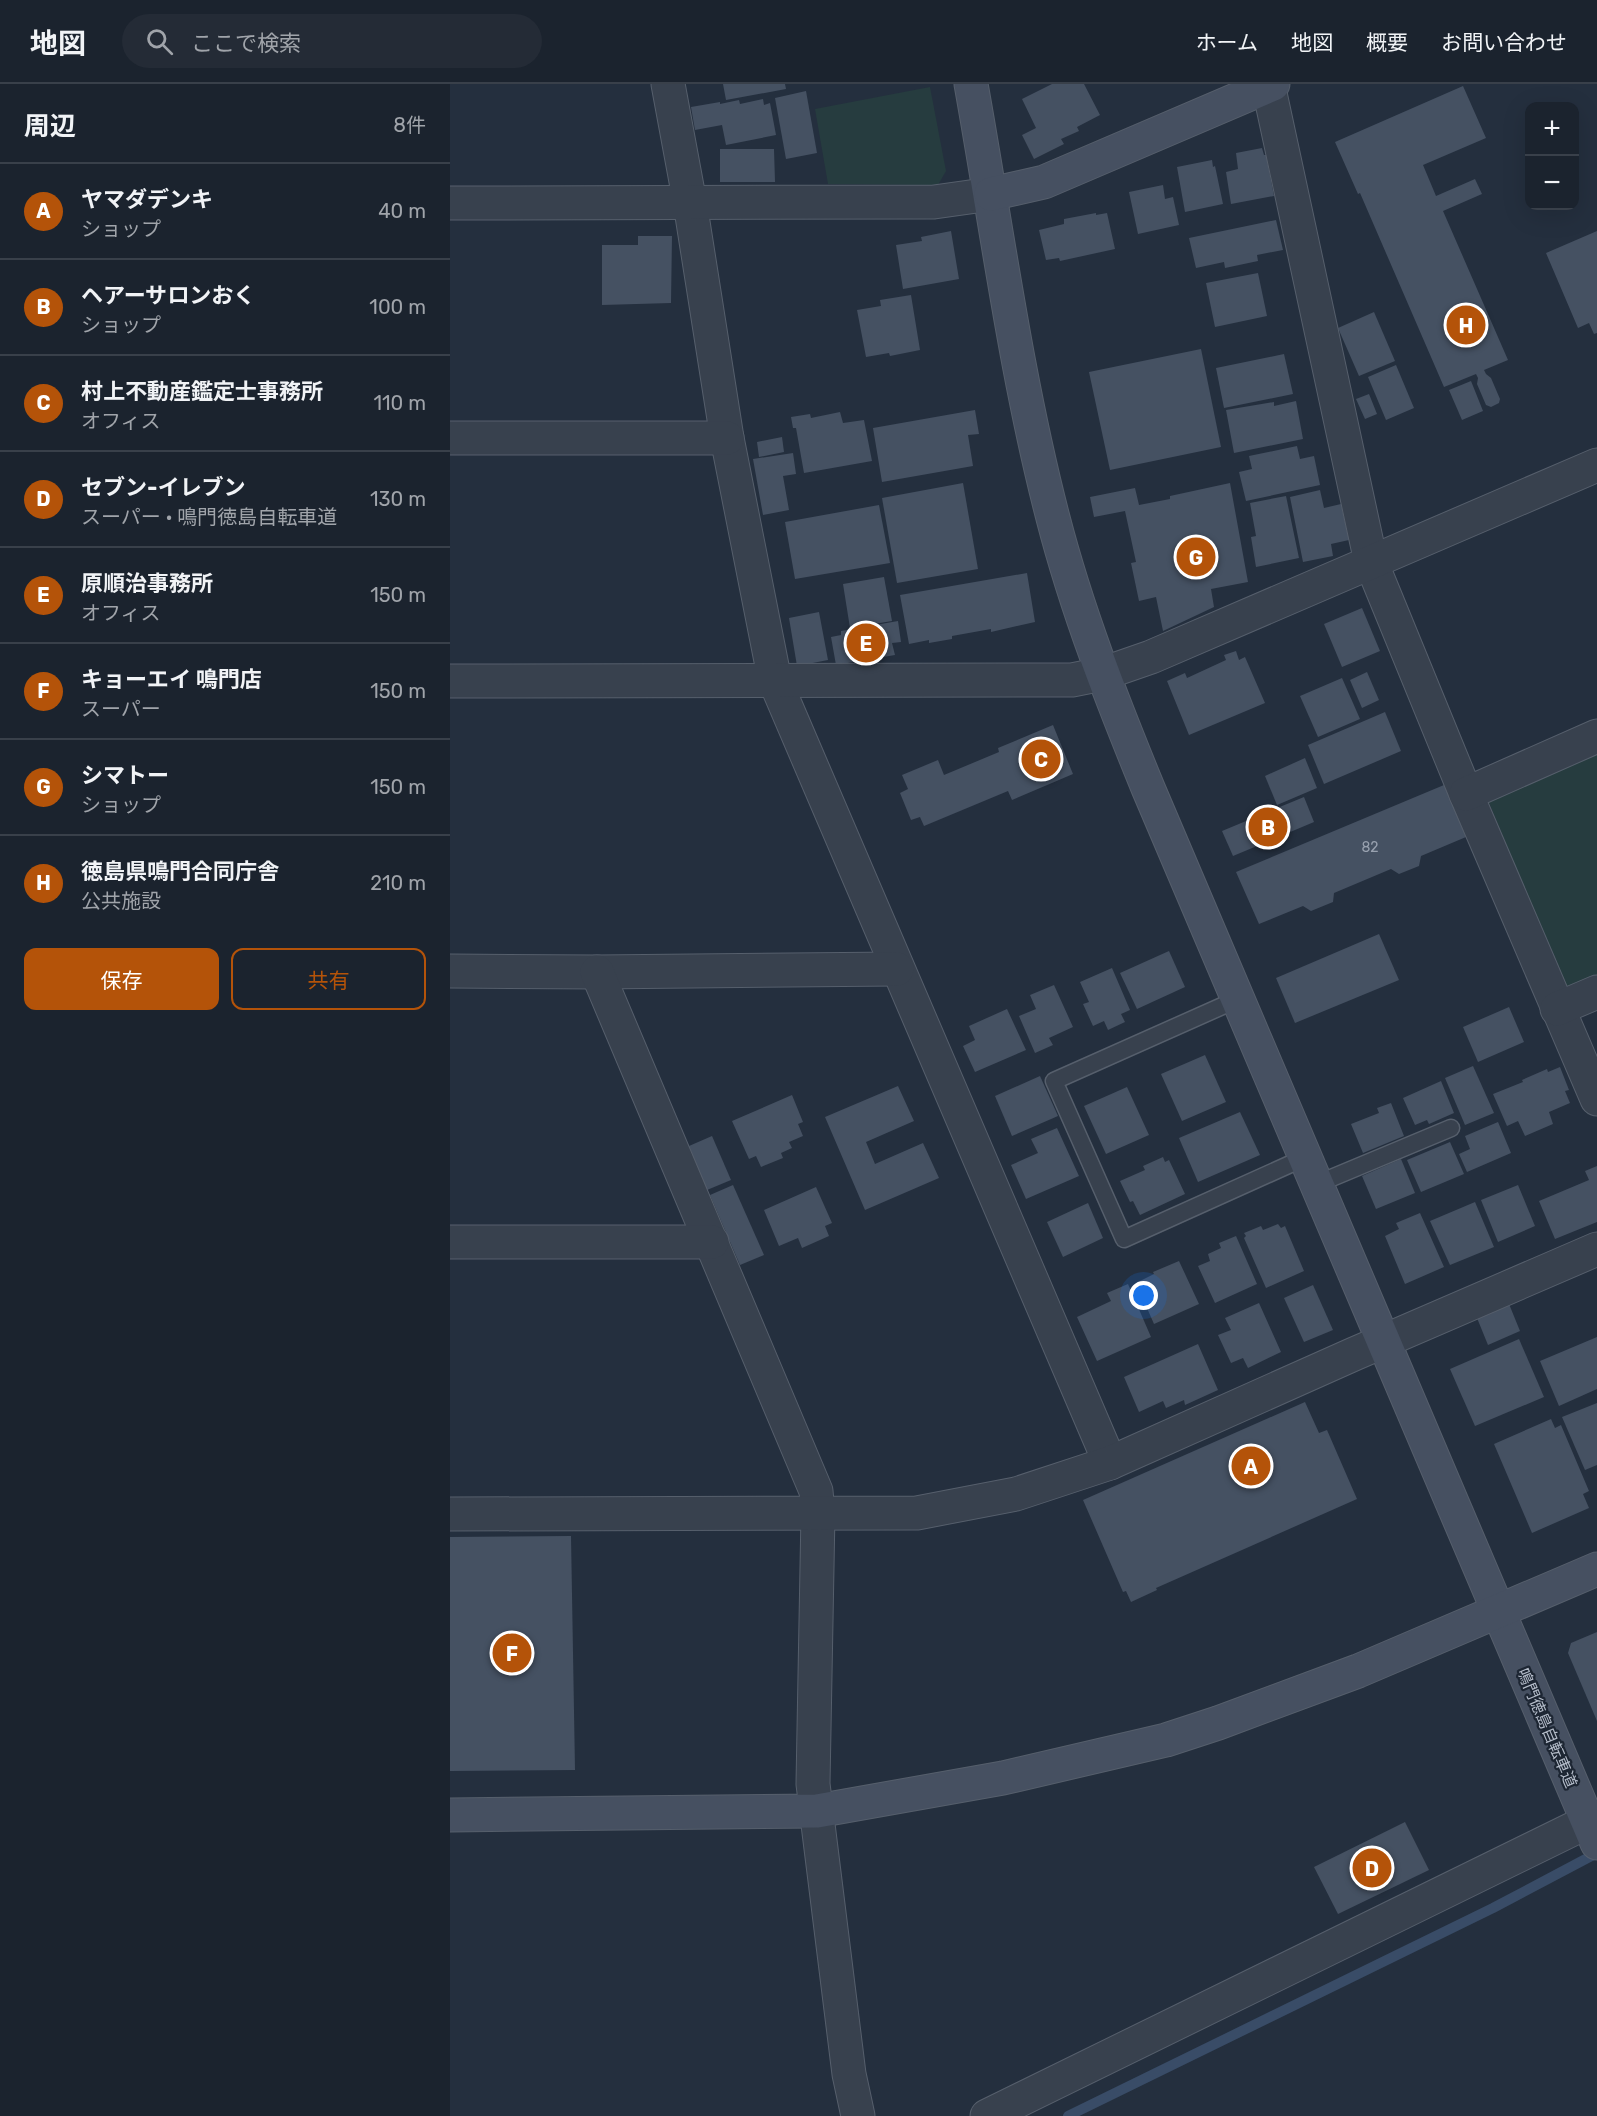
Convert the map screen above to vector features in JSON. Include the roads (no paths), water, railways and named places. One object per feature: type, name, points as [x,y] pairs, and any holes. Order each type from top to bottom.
[{"type":"street","points":[[668,84],[690,203],[727,438],[775,681],[1110,1463]]},
{"type":"street","name":"鳴門徳島自転車道","points":[[971,84],[1014,333],[1053,518],[1102,674],[1148,789],[1497,1612],[1594,1828]]},
{"type":"street","points":[[450,203],[934,202],[991,194],[1044,182],[1270,85],[1371,562],[1466,794],[1597,1099]]},
{"type":"street","points":[[450,438],[727,438]]},
{"type":"street","points":[[450,681],[1072,680],[1102,674],[1151,657],[1597,465]]},
{"type":"street","points":[[1466,794],[1597,736]]},
{"type":"street","points":[[450,971],[897,969]]},
{"type":"street","points":[[597,972],[816,1491],[818,1513],[813,1784],[849,2074],[858,2116]]},
{"type":"street","points":[[1557,1009],[1597,992]]},
{"type":"street","points":[[450,1242],[712,1242]]},
{"type":"street","points":[[450,1514],[917,1513],[1016,1494],[1110,1463],[1597,1249]]},
{"type":"street","points":[[450,1815],[817,1811],[1003,1778],[1166,1740],[1290,1698],[1597,1569]]},
{"type":"street","points":[[987,2116],[1594,1828]]},
{"type":"lane","points":[[1238,999],[1054,1081],[1124,1239],[1311,1171],[1450,1128]]},
{"type":"waterway","points":[[1068,2116],[1493,1908],[1597,1853]]},
{"type":"place","name":"徳島県鳴門合同庁舎","points":[[1466,325]]},
{"type":"place","name":"シマトー","points":[[1196,557]]},
{"type":"place","name":"原順治事務所","points":[[866,643]]},
{"type":"place","name":"村上不動産鑑定士事務所","points":[[1041,759]]},
{"type":"place","name":"ヘアーサロンおく","points":[[1268,827]]},
{"type":"place","name":"ヤマダデンキ","points":[[1251,1466]]},
{"type":"place","name":"キョーエイ 鳴門店","points":[[512,1653]]},
{"type":"place","name":"セブン-イレブン","points":[[1372,1868]]}]
